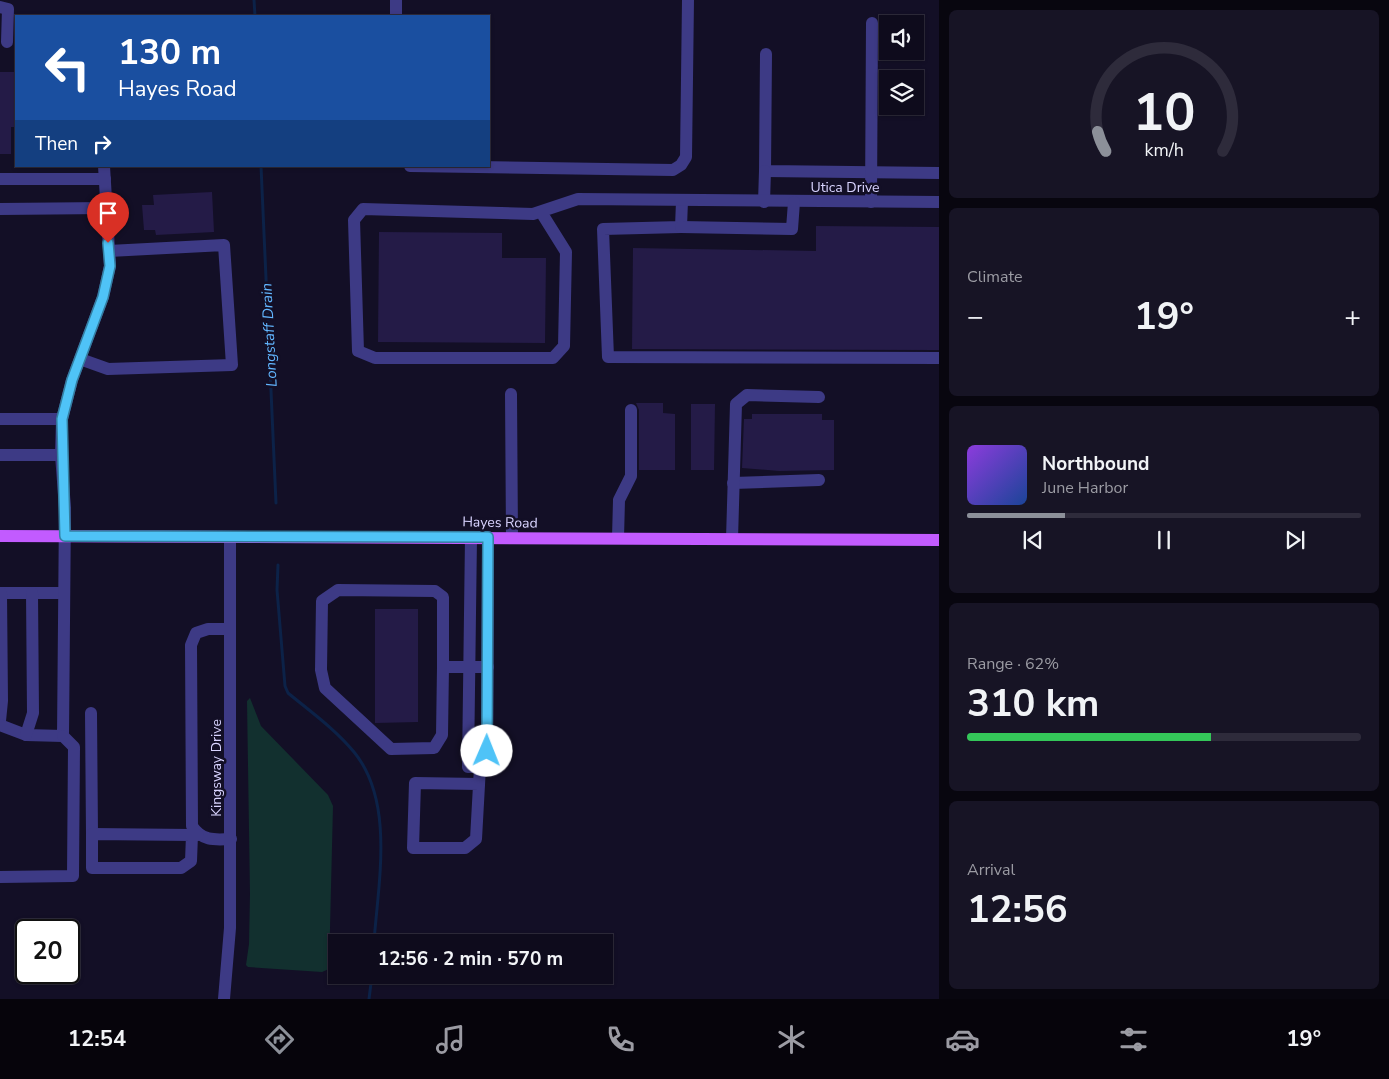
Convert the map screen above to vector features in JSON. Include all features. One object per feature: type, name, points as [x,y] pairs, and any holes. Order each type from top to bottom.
[{"type":"main road","name":"Hayes Road","points":[[0,536],[939,540]]},
{"type":"street","points":[[396,0],[396,15]]},
{"type":"street","points":[[476,167],[673,170],[680,165],[686,157],[687,146],[688,0]]},
{"type":"street","points":[[0,7],[8,9],[8,42]]},
{"type":"street","points":[[870,202],[872,23]]},
{"type":"street","points":[[758,202],[765,171],[766,54]]},
{"type":"street","points":[[765,171],[939,173]]},
{"type":"street","points":[[0,179],[105,172],[110,266],[103,297],[72,380],[62,419],[61,455],[65,508],[63,736]]},
{"type":"street","name":"Utica Drive","points":[[541,212],[566,252],[564,346],[553,358],[375,358],[358,351],[354,220],[363,209],[533,214],[578,199],[758,202],[939,202]]},
{"type":"street","points":[[681,227],[682,201]]},
{"type":"street","points":[[794,202],[792,229],[681,227],[603,229],[608,357],[939,358]]},
{"type":"street","points":[[0,209],[106,208]]},
{"type":"street","points":[[80,359],[108,369],[232,365],[224,245],[108,247]]},
{"type":"street","points":[[512,394],[512,538]]},
{"type":"street","points":[[732,539],[736,404],[747,395],[819,397]]},
{"type":"street","points":[[618,538],[619,500],[631,476],[631,410]]},
{"type":"street","points":[[0,419],[62,419]]},
{"type":"street","points":[[0,455],[61,455]]},
{"type":"street","points":[[733,483],[819,480]]},
{"type":"street","name":"Kingsway Drive","points":[[224,999],[230,928],[230,537]]},
{"type":"street","points":[[471,537],[468,767],[487,767],[488,537]]},
{"type":"street","points":[[338,590],[435,591],[443,598],[443,667],[442,735],[434,748],[391,749],[325,688],[321,670],[322,600],[338,590]]},
{"type":"street","points":[[0,721],[2,701],[0,593],[63,593]]},
{"type":"street","points":[[26,735],[33,713],[32,593]]},
{"type":"street","points":[[91,713],[92,868],[181,868],[191,861],[195,835],[192,826],[191,645],[196,633],[208,629],[230,629]]},
{"type":"street","points":[[443,667],[488,667]]},
{"type":"street","points":[[0,725],[26,735],[63,736],[74,747],[73,876],[0,877]]},
{"type":"street","points":[[479,784],[415,783],[413,848],[465,848],[476,838],[480,767]]},
{"type":"street","points":[[92,834],[195,835],[212,840],[231,839]]},
{"type":"green space","points":[[250,698],[261,726],[328,795],[333,806],[328,969],[322,972],[248,967],[246,965],[249,944],[250,894],[247,701]]},
{"type":"building","points":[[0,72],[15,72],[15,127],[11,127],[11,154],[0,154]]},
{"type":"building","points":[[212,192],[214,232],[156,235],[155,230],[144,230],[142,205],[154,205],[153,195]]},
{"type":"building","points":[[816,226],[939,227],[939,350],[632,349],[633,248],[816,251]]},
{"type":"building","points":[[379,232],[502,233],[502,258],[546,258],[545,343],[378,342]]},
{"type":"building","points":[[636,403],[663,403],[663,413],[675,414],[675,470],[639,470],[639,410]]},
{"type":"building","points":[[691,404],[715,404],[714,470],[691,470]]},
{"type":"building","points":[[752,414],[822,414],[822,420],[834,420],[834,470],[779,471],[742,468],[744,419],[752,419]]},
{"type":"building","points":[[375,609],[418,609],[418,722],[375,723]]},
{"type":"waterway","name":"Longstaff Drain","points":[[254,0],[255,15]]},
{"type":"waterway","name":"Longstaff Drain","points":[[261,167],[276,503]]},
{"type":"waterway","name":"Longstaff Drain","points":[[278,565],[277,590],[285,686],[288,693],[331,728],[354,752],[367,772],[375,795],[381,844],[375,934]]},
{"type":"waterway","name":"Longstaff Drain","points":[[369,999],[371,984]]},
{"type":"route","points":[[108,243],[110,266],[103,297],[72,380],[62,419],[61,455],[65,536],[488,537],[487,751]]}]
